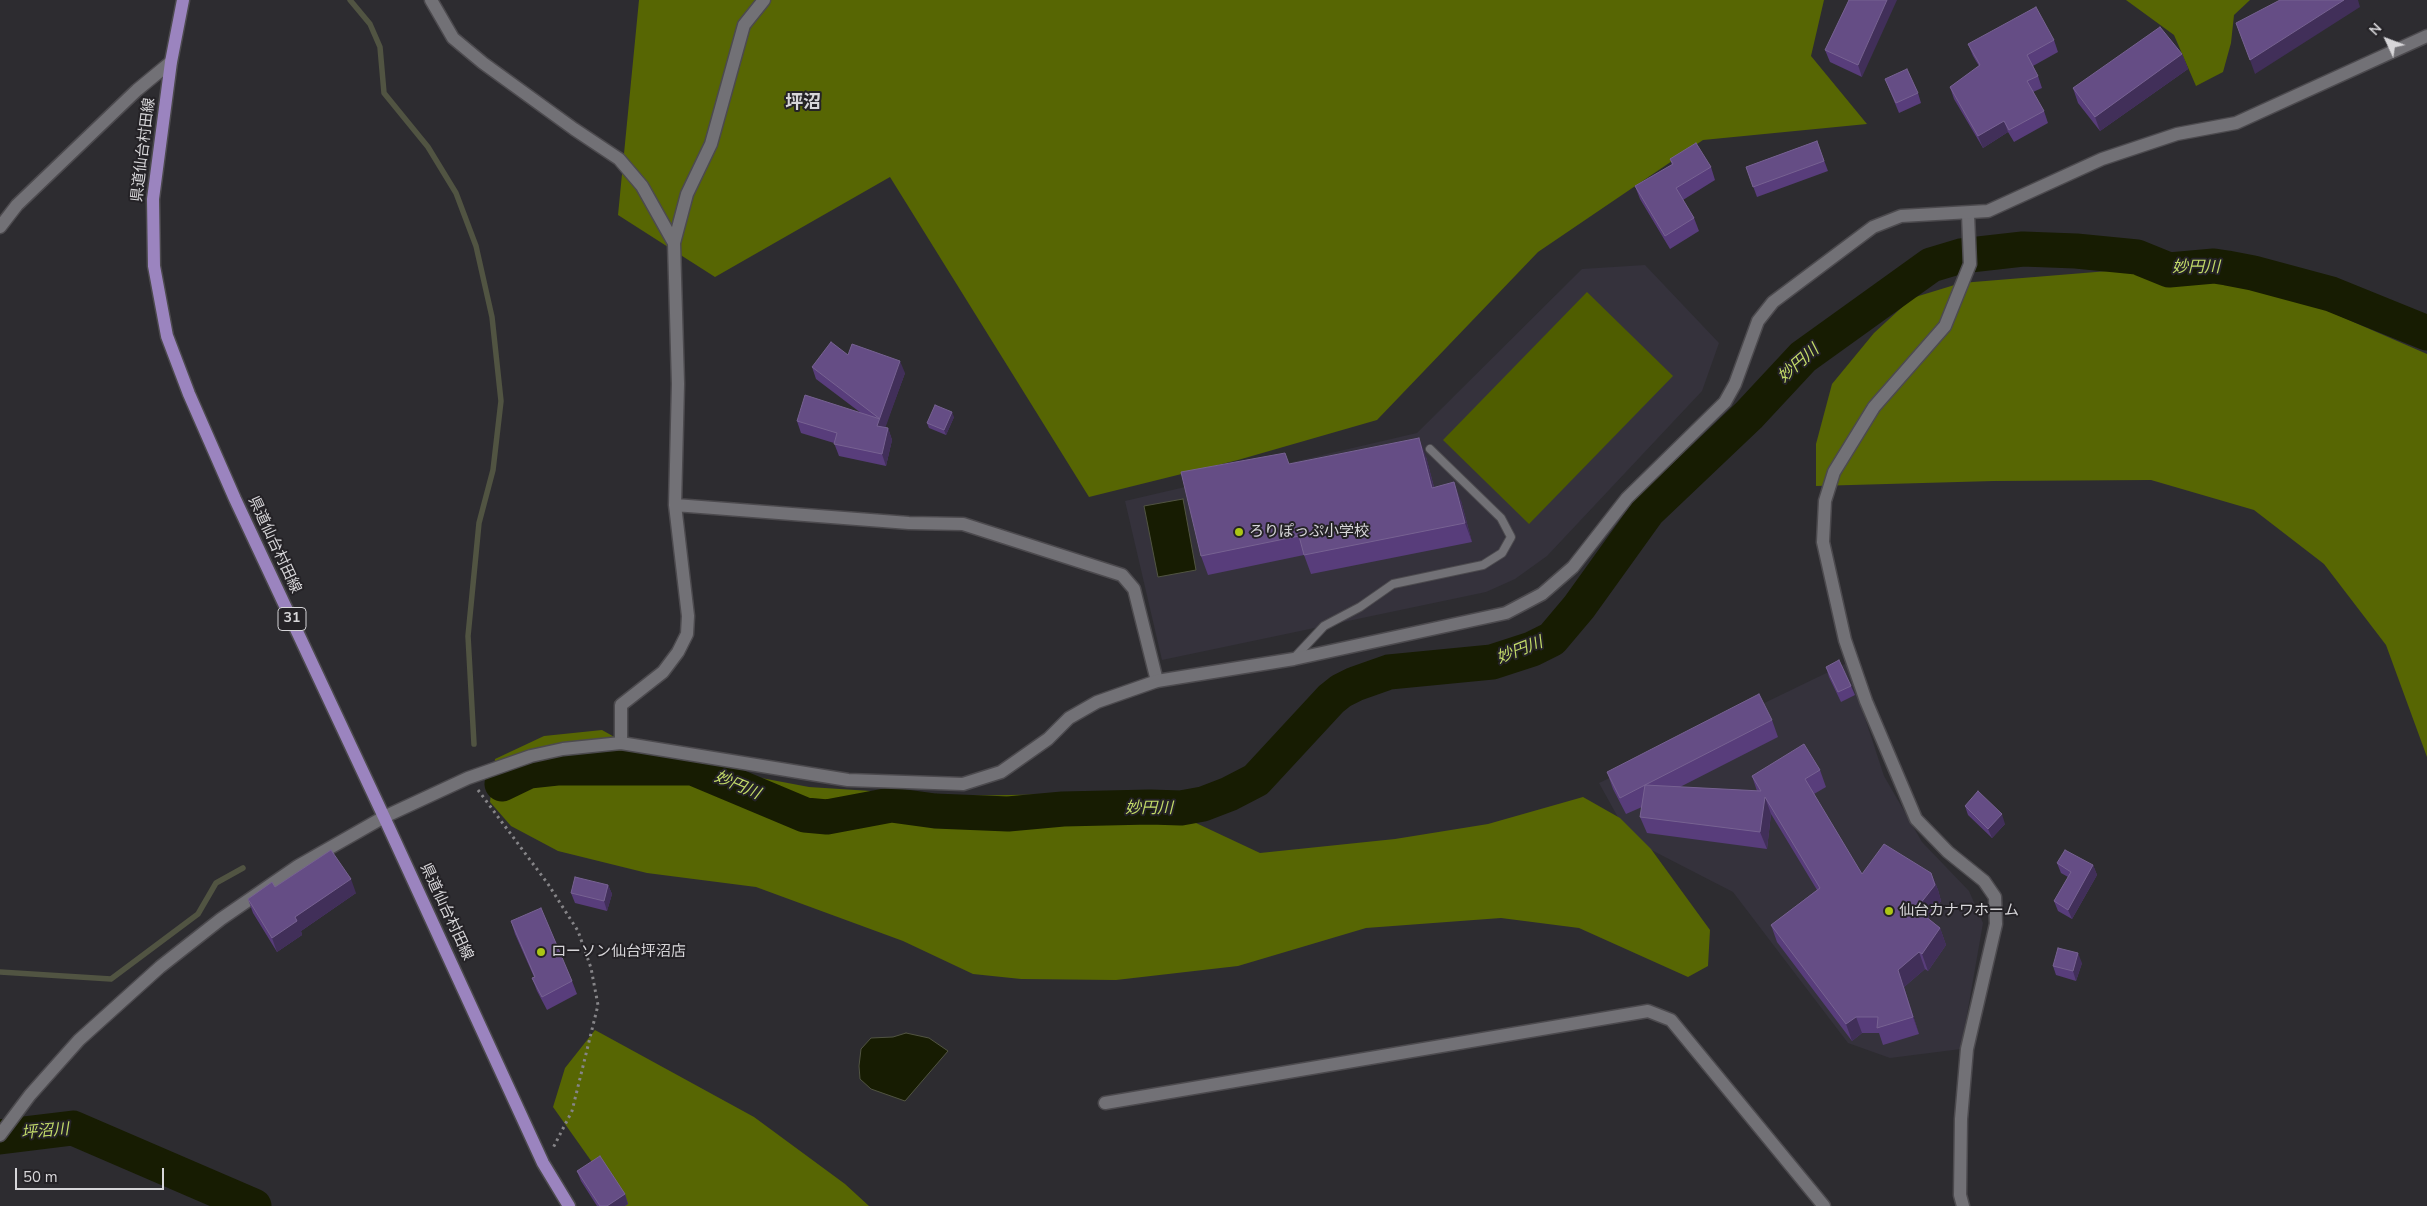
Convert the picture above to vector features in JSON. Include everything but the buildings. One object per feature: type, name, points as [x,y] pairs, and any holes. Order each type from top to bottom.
[{"type":"main road","name":"県道仙台村田線","points":[[183,0],[171,62],[153,199],[154,266],[167,336],[235,499],[543,1163],[569,1206]]},
{"type":"street","points":[[430,0],[453,38],[483,63],[619,159],[642,186],[674,243]]},
{"type":"street","points":[[622,743],[621,705],[663,672],[678,652],[687,634],[688,616],[675,504],[678,384],[674,243],[687,194],[711,144],[744,25],[764,0]]},
{"type":"street","points":[[0,1135],[30,1095],[79,1040],[175,955],[221,919],[298,866],[384,817],[468,778],[531,756],[563,749],[622,743],[848,780],[963,784],[1001,772],[1048,739],[1069,718],[1097,702],[1157,680],[1294,659],[1506,613],[1542,594],[1573,567],[1627,498],[1725,402],[1736,384],[1758,321],[1773,302],[1873,227],[1901,216],[1968,214],[1988,211],[2102,159],[2176,134],[2236,123],[2427,36]]},
{"type":"street","points":[[0,227],[17,205],[137,90],[171,62]]},
{"type":"street","points":[[1963,1206],[1960,1195],[1961,1119],[1967,1049],[1996,924],[1995,897],[1984,882],[1948,852],[1916,819],[1866,701],[1845,640],[1823,542],[1825,500],[1834,472],[1874,407],[1945,326],[1970,264],[1968,214]]},
{"type":"street","points":[[675,504],[909,524],[963,524],[1122,575],[1134,589],[1157,680]]},
{"type":"street","points":[[1105,1102],[1648,1011],[1671,1020],[1824,1206]]},
{"type":"lane","points":[[1294,659],[1324,626],[1360,607],[1393,584],[1483,565],[1502,553],[1511,537],[1501,518],[1430,449]]},
{"type":"path","points":[[468,778],[548,884],[578,932],[591,968],[595,986],[598,1005],[572,1111],[558,1142],[543,1163]]},
{"type":"shaded area","points":[[1645,265],[1719,343],[1702,391],[1547,556],[1515,579],[1486,592],[1162,660],[1125,501],[1417,433],[1582,269]]},
{"type":"shaded area","points":[[1183,499],[1196,570],[1158,577],[1144,506]]},
{"type":"shaded area","points":[[1847,663],[1884,776],[1922,842],[1969,891],[1983,923],[1961,1049],[1890,1058],[1848,1043],[1733,892],[1630,839],[1599,783]]},
{"type":"shaded area","points":[[906,1033],[929,1038],[948,1051],[905,1101],[871,1089],[860,1079],[859,1066],[861,1049],[871,1038],[893,1037]]},
{"type":"green space","points":[[639,0],[1824,0],[1811,56],[1867,124],[1703,140],[1538,252],[1377,420],[1238,460],[1089,497],[890,177],[715,277],[618,215]]},
{"type":"green space","points":[[2126,0],[2250,0],[2234,15],[2231,43],[2223,72],[2196,86],[2174,35]]},
{"type":"green space","points":[[2145,268],[2266,284],[2427,354],[2427,757],[2386,645],[2324,564],[2254,510],[2151,480],[1994,481],[1816,486],[1816,444],[1832,384],[1874,333],[1912,298],[1961,283]]},
{"type":"green space","points":[[1587,292],[1673,376],[1529,524],[1443,440]]},
{"type":"green space","points":[[602,730],[650,757],[809,787],[948,796],[1132,793],[1260,853],[1395,839],[1488,824],[1583,797],[1620,818],[1651,849],[1710,930],[1708,966],[1688,977],[1579,928],[1501,918],[1366,928],[1238,966],[1116,980],[1021,979],[973,974],[903,941],[756,887],[647,873],[558,851],[511,826],[490,802],[495,759],[544,736]]},
{"type":"green space","points":[[595,1030],[754,1117],[845,1184],[869,1206],[623,1206],[553,1107],[565,1068]]},
{"type":"waterway","points":[[350,0],[370,24],[380,47],[384,93],[428,147],[456,193],[476,246],[492,317],[501,401],[493,470],[479,523],[468,636],[474,744]]},
{"type":"waterway","name":"妙円川","points":[[502,784],[529,771],[557,768],[693,768],[805,815],[827,817],[891,805],[935,811],[1008,814],[1063,809],[1181,808],[1203,804],[1229,794],[1256,780],[1331,699],[1355,684],[1389,672],[1492,662],[1532,649],[1552,639],[1579,607],[1648,511],[1749,415],[1803,357],[1931,265],[1961,256],[2023,249],[2076,251],[2137,257],[2169,270],[2214,266],[2227,268],[2331,294],[2427,333]]},
{"type":"waterway","points":[[0,972],[111,979],[198,914],[216,883],[243,868]]},
{"type":"waterway","name":"坪沼川","points":[[0,1137],[73,1128],[254,1206]]},
{"type":"place","name":"ろりぽっぷ小学校","points":[[1239,532]]},
{"type":"place","name":"仙台カナワホーム","points":[[1889,911]]},
{"type":"place","name":"ローソン仙台坪沼店","points":[[541,952]]},
{"type":"district","name":"坪沼","points":[[803,104]]}]
